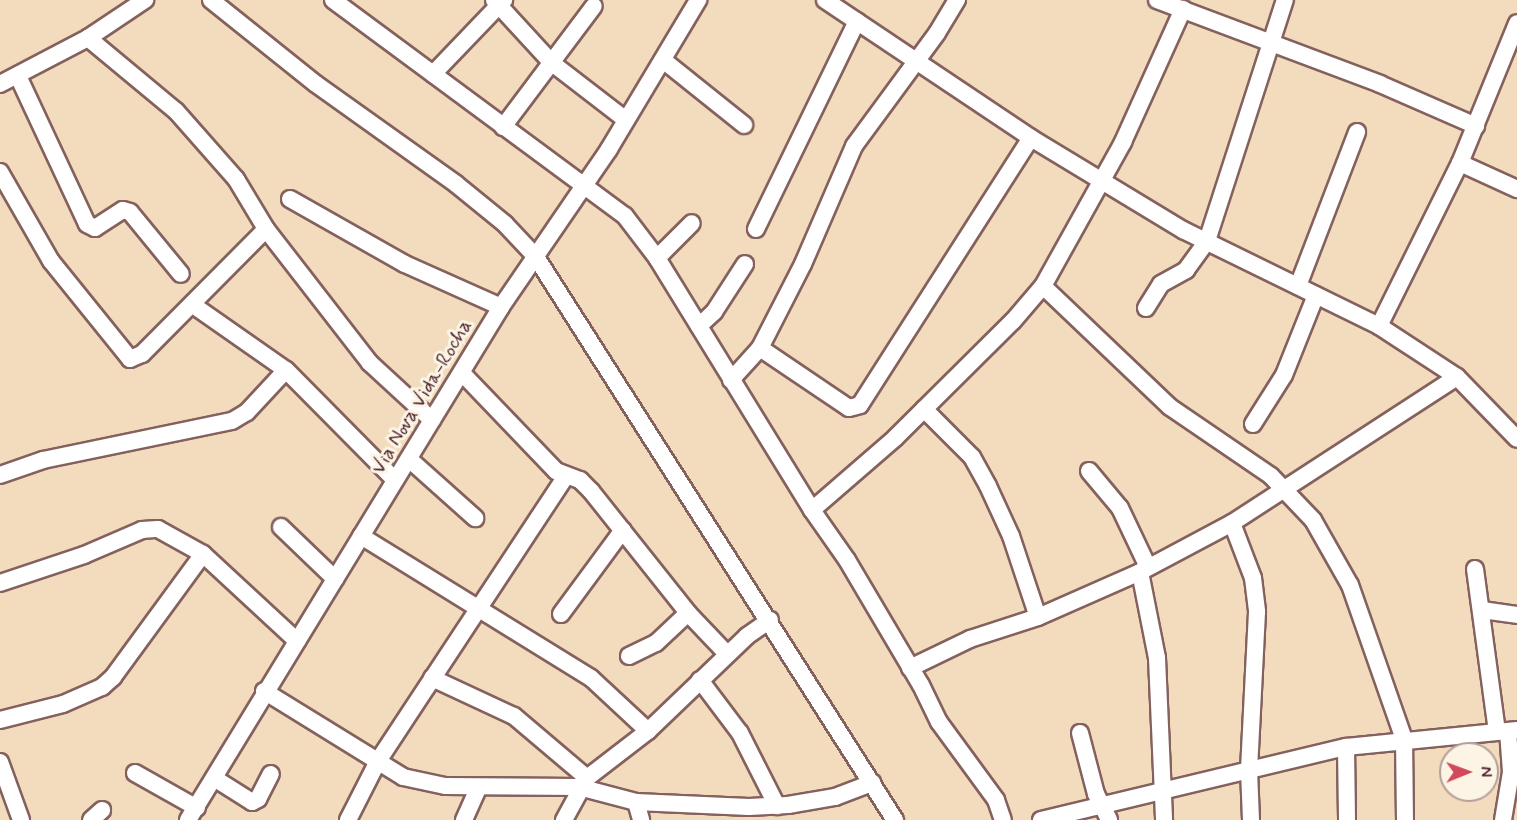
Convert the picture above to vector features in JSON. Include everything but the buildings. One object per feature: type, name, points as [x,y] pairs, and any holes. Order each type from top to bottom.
[{"type":"street","points":[[0,84],[88,38],[145,0]]},
{"type":"street","points":[[212,0],[316,84],[456,184],[505,224],[536,257],[770,620],[895,820]]},
{"type":"street","points":[[333,0],[625,216],[657,258],[812,510],[847,560],[939,722],[996,800],[1003,820]]},
{"type":"street","points":[[825,0],[1031,138],[1207,241],[1379,326],[1457,377],[1517,439]]},
{"type":"street","points":[[731,380],[760,348],[803,264],[854,146],[957,0]]},
{"type":"street","points":[[1156,0],[1271,41],[1476,126]]},
{"type":"street","points":[[1146,308],[1161,284],[1186,270],[1207,241],[1236,160],[1285,0]]},
{"type":"street","points":[[433,74],[499,2],[552,63],[626,120]]},
{"type":"street","name":"Via Nova Vida-Rocha","points":[[193,814],[264,691],[297,641],[501,307],[585,185],[663,60],[691,3]]},
{"type":"street","points":[[503,127],[594,6]]},
{"type":"street","points":[[812,510],[846,484],[924,409],[1013,321],[1043,286],[1138,112],[1183,9]]},
{"type":"street","points":[[756,229],[858,21]]},
{"type":"street","points":[[1379,326],[1460,163],[1517,23]]},
{"type":"street","points":[[88,38],[176,111],[236,179],[266,229],[370,363],[432,420]]},
{"type":"street","points":[[663,60],[744,125]]},
{"type":"street","points":[[18,76],[87,224],[95,228],[123,210],[130,212],[181,274]]},
{"type":"street","points":[[1298,286],[1357,132]]},
{"type":"street","points":[[760,348],[849,408],[860,405],[1031,138]]},
{"type":"street","points":[[1460,163],[1517,189]]},
{"type":"street","points":[[0,172],[34,237],[125,357],[136,358],[193,305],[266,229]]},
{"type":"street","points":[[290,199],[405,264],[501,307]]},
{"type":"street","points":[[657,258],[692,223]]},
{"type":"street","points":[[699,326],[714,312],[745,264]]},
{"type":"street","points":[[1043,286],[1170,407],[1270,476],[1313,520],[1350,585],[1404,739],[1405,820]]},
{"type":"street","points":[[1253,424],[1284,375],[1316,295]]},
{"type":"street","points":[[193,305],[286,370],[395,480]]},
{"type":"street","points":[[0,475],[42,460],[232,421],[247,412],[286,370]]},
{"type":"street","points":[[462,373],[549,464],[566,476],[580,480],[688,613],[727,654]]},
{"type":"street","points":[[910,668],[970,639],[1038,617],[1144,570],[1232,523],[1457,377]]},
{"type":"street","points":[[924,409],[972,457],[988,486],[1011,536],[1038,617]]},
{"type":"street","points":[[409,459],[474,518]]},
{"type":"street","points":[[1089,471],[1120,508],[1144,570],[1157,657],[1160,792],[1164,820]]},
{"type":"street","points":[[348,820],[378,760],[566,476]]},
{"type":"street","points":[[1232,523],[1253,578],[1257,612],[1249,770],[1251,820]]},
{"type":"street","points":[[281,527],[335,579]]},
{"type":"street","points":[[0,583],[84,555],[150,528],[168,533],[203,554],[297,641]]},
{"type":"street","points":[[561,614],[622,530]]},
{"type":"street","points":[[361,536],[591,678],[648,731]]},
{"type":"street","points":[[0,720],[70,702],[102,687],[114,676],[203,554]]},
{"type":"street","points":[[1475,569],[1507,731],[1511,772],[1503,820]]},
{"type":"street","points":[[1482,610],[1517,615]]},
{"type":"street","points":[[629,656],[656,643],[688,613]]},
{"type":"street","points":[[564,820],[583,783],[648,731],[727,654],[770,620]]},
{"type":"street","points":[[432,678],[514,716],[583,783]]},
{"type":"street","points":[[700,680],[740,733],[777,806]]},
{"type":"street","points":[[264,691],[403,777],[426,783],[478,789],[583,783],[636,802],[777,806],[835,797],[872,783]]},
{"type":"street","points":[[1041,820],[1107,813],[1160,792],[1346,747],[1404,739],[1507,731]]},
{"type":"street","points":[[1080,733],[1096,794],[1107,813]]},
{"type":"street","points":[[1346,747],[1347,820]]},
{"type":"street","points":[[0,762],[21,820]]},
{"type":"street","points":[[135,773],[193,814]]},
{"type":"street","points":[[214,778],[252,802],[258,799],[270,774]]},
{"type":"street","points":[[464,820],[478,789]]},
{"type":"street","points":[[636,802],[641,820]]}]
